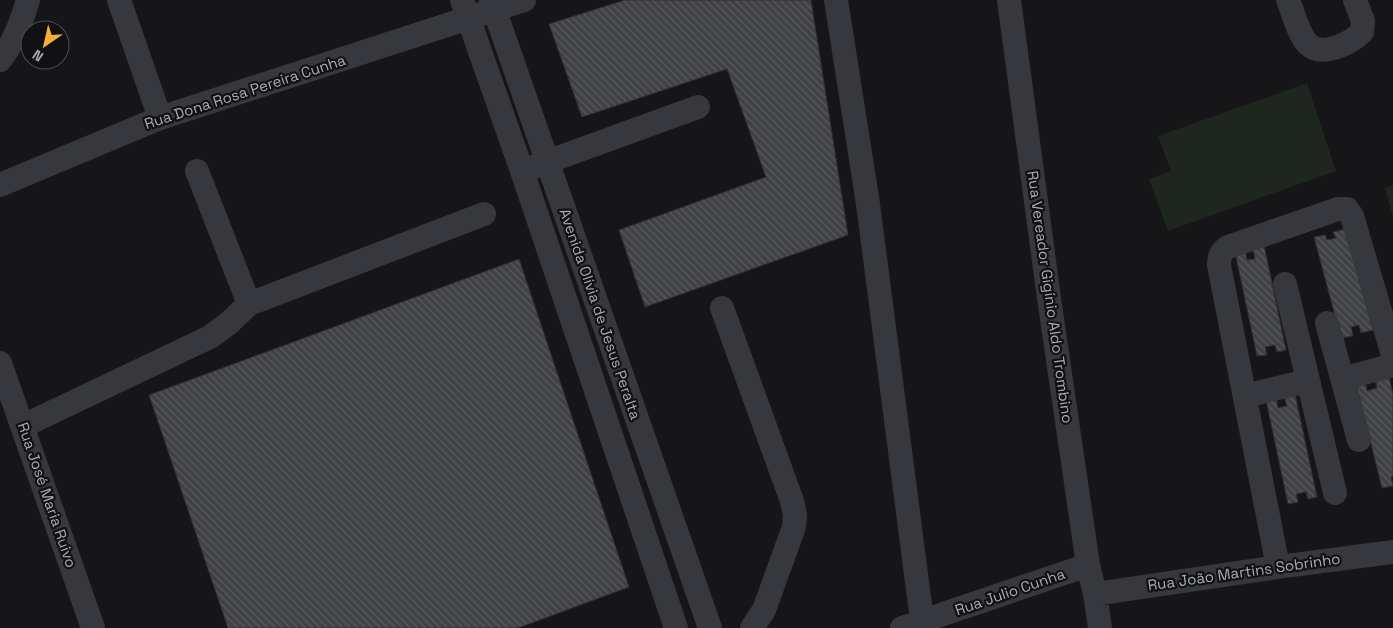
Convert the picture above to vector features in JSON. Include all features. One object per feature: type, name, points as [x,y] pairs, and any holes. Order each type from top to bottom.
[{"type":"street","points":[[0,60],[22,20],[28,0]]},
{"type":"street","points":[[119,0],[160,118]]},
{"type":"street","name":"Rua Dona Rosa Pereira Cunha","points":[[0,185],[160,118],[466,9],[524,0]]},
{"type":"street","points":[[836,0],[868,204],[916,626]]},
{"type":"street","name":"Rua Vereador Gigínio Aldo Trombino","points":[[1009,0],[1049,298],[1088,565],[1096,594],[1100,628]]},
{"type":"street","points":[[1288,0],[1308,45],[1330,50],[1354,40],[1362,32],[1363,21],[1355,0]]},
{"type":"street","name":"Avenida Olívia de Jesus Peralta","points":[[492,5],[710,628]]},
{"type":"street","name":"Avenida Olívia de Jesus Peralta","points":[[466,9],[676,628]]},
{"type":"street","points":[[522,171],[698,107]]},
{"type":"street","points":[[197,171],[249,304]]},
{"type":"street","points":[[1278,567],[1219,257],[1228,247],[1338,209],[1347,209],[1352,216],[1393,355]]},
{"type":"street","points":[[23,426],[210,337],[229,323],[249,304],[484,214]]},
{"type":"street","points":[[1285,284],[1335,493]]},
{"type":"street","points":[[722,308],[792,501],[795,515],[794,527],[764,610],[752,628]]},
{"type":"street","points":[[1327,323],[1359,440]]},
{"type":"street","name":"Rua José Maria Ruivo","points":[[0,363],[93,628]]},
{"type":"street","points":[[1342,379],[1393,366]]},
{"type":"street","points":[[1245,396],[1307,381]]},
{"type":"street","name":"Rua João Martins Sobrinho","points":[[1096,594],[1393,552]]},
{"type":"street","name":"Rua Julio Cunha","points":[[916,626],[1088,565]]},
{"type":"shaded area","points":[[1307,83],[1336,171],[1168,231],[1149,179],[1171,171],[1158,136]]},
{"type":"shaded area","points":[[1393,185],[1393,217],[1385,188]]},
{"type":"building","points":[[625,0],[811,0],[848,235],[645,307],[619,230],[766,177],[727,69],[582,117],[549,24]]},
{"type":"building","points":[[1345,229],[1373,330],[1361,333],[1359,325],[1351,327],[1353,336],[1341,338],[1314,237],[1325,235],[1327,240],[1336,238],[1333,232]]},
{"type":"building","points":[[1264,245],[1286,350],[1277,352],[1275,345],[1265,347],[1267,355],[1257,356],[1235,252],[1245,250],[1247,260],[1255,259],[1253,248]]},
{"type":"building","points":[[519,259],[629,587],[518,628],[228,628],[149,395]]},
{"type":"building","points":[[1388,373],[1393,394],[1393,476],[1391,477],[1393,486],[1382,488],[1356,383],[1365,381],[1367,391],[1377,388],[1374,376]]},
{"type":"building","points":[[1295,394],[1317,497],[1308,499],[1306,492],[1296,494],[1298,502],[1288,504],[1266,400],[1276,398],[1278,408],[1287,406],[1284,396]]}]
